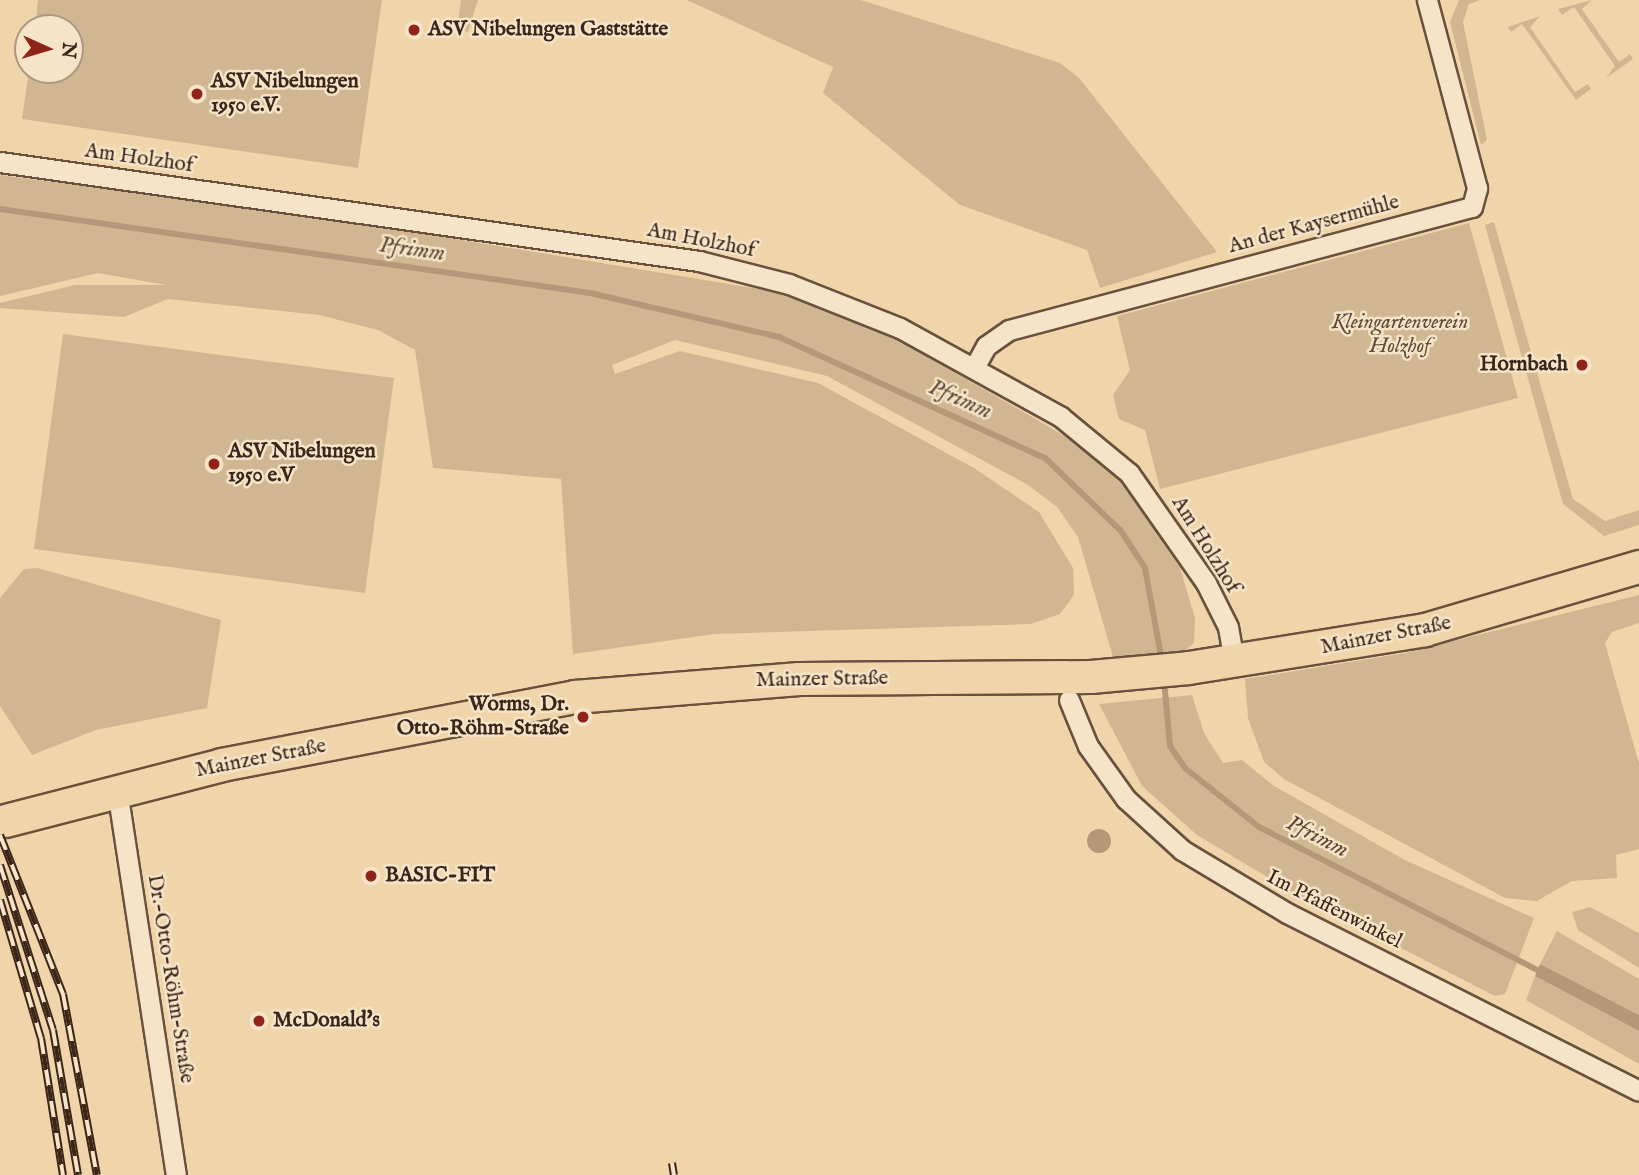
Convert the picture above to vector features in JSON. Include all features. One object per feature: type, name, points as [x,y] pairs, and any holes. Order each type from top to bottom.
[{"type":"main road","name":"Mainzer Straße","points":[[6,821],[117,790],[575,697],[799,679],[1068,688],[1425,630],[1639,567]]},
{"type":"street","name":"An der Kaysermühle","points":[[975,366],[986,346],[1009,330],[1472,207],[1477,188],[1427,0]]},
{"type":"street","name":"Am Holzhof","points":[[0,162],[710,264],[789,284],[975,366],[1092,438],[1129,473],[1206,583],[1228,627],[1234,661]]},
{"type":"street","name":"Im Pfaffenwinkel","points":[[1068,688],[1088,746],[1126,799],[1182,850],[1287,913],[1639,1091]]},
{"type":"street","name":"Dr.-Otto-Röhm-Straße","points":[[117,790],[176,1175]]},
{"type":"green space","name":"ASV Nibelungen 1950 e.V.","points":[[38,0],[382,0],[358,168],[22,119],[27,84],[84,84],[84,14],[36,14]]},
{"type":"green space","points":[[461,0],[478,0],[468,32],[457,29]]},
{"type":"green space","points":[[687,0],[861,0],[1060,63],[1079,78],[1217,252],[1100,288],[1087,250],[960,205],[823,93],[833,67]]},
{"type":"green space","points":[[1459,0],[1480,0],[1469,4],[1463,22],[1487,140],[1481,145],[1450,22]]},
{"type":"green space","points":[[1592,0],[1582,9],[1619,62],[1630,54],[1633,59],[1606,78],[1615,66],[1574,7],[1562,15],[1558,9]]},
{"type":"green space","points":[[1540,16],[1530,27],[1575,92],[1588,84],[1591,89],[1576,100],[1522,24],[1511,32],[1508,27]]},
{"type":"green space","points":[[0,175],[329,218],[783,293],[895,338],[1077,443],[1120,480],[1180,568],[1195,618],[1194,643],[1183,652],[1113,657],[1078,537],[1057,507],[1028,485],[827,376],[675,340],[612,365],[615,374],[680,351],[818,383],[974,468],[1039,512],[1073,568],[1074,595],[1060,614],[1031,624],[715,634],[573,654],[561,479],[433,468],[415,350],[378,330],[319,315],[168,299],[124,317],[0,308],[0,303],[75,285],[166,285],[98,273],[0,296]]},
{"type":"green space","points":[[1494,222],[1573,499],[1605,521],[1639,510],[1639,525],[1604,536],[1563,504],[1485,225]]},
{"type":"green space","name":"Kleingartenverein Holzhof","points":[[1469,223],[1518,398],[1160,489],[1145,430],[1119,419],[1113,395],[1130,370],[1117,316]]},
{"type":"green space","name":"ASV Nibelungen 1950 e.V","points":[[63,334],[394,378],[365,593],[34,549]]},
{"type":"green space","points":[[38,568],[221,620],[207,708],[96,730],[32,755],[0,706],[0,598],[24,569]]},
{"type":"green space","points":[[1639,595],[1639,623],[1612,632],[1605,643],[1639,764],[1639,849],[1616,855],[1617,878],[1572,881],[1537,901],[1505,898],[1284,779],[1264,762],[1248,718],[1245,679],[1405,653]]},
{"type":"green space","points":[[1192,695],[1204,733],[1223,763],[1242,760],[1274,786],[1405,860],[1534,918],[1505,994],[1495,996],[1299,896],[1197,835],[1142,786],[1099,704]]},
{"type":"green space","points":[[1590,907],[1639,933],[1639,968],[1578,930],[1572,912]]},
{"type":"green space","points":[[1557,931],[1639,979],[1639,1015],[1540,964]]},
{"type":"green space","points":[[1535,976],[1639,1031],[1639,1064],[1526,1000]]},
{"type":"shaded area","points":[[1099,829],[1107,833],[1111,841],[1107,849],[1099,853],[1091,849],[1087,841],[1091,833]]},
{"type":"shaded area","points":[[1540,964],[1639,1015],[1639,1031],[1535,976]]},
{"type":"waterway","name":"Pfrimm","points":[[0,209],[590,293],[779,337],[1045,458],[1121,531],[1145,568],[1162,662]]},
{"type":"waterway","name":"Pfrimm","points":[[1164,680],[1170,746],[1185,768],[1259,827],[1543,973]]},
{"type":"railway","points":[[0,835],[63,994],[97,1175]]},
{"type":"railway","points":[[0,865],[53,1030],[78,1175]]},
{"type":"railway","points":[[0,900],[41,1038],[63,1175]]},
{"type":"railway","points":[[672,1163],[674,1175]]},
{"type":"place","name":"ASV Nibelungen Gaststätte","points":[[414,30]]},
{"type":"place","name":"ASV Nibelungen 1950 e.V.","points":[[197,94]]},
{"type":"place","name":"Hornbach","points":[[1582,365]]},
{"type":"place","name":"ASV Nibelungen 1950 e.V","points":[[214,464]]},
{"type":"place","name":"Worms, Dr. Otto-Röhm-Straße","points":[[583,717]]},
{"type":"place","name":"BASIC-FIT","points":[[371,876]]},
{"type":"place","name":"McDonald's","points":[[259,1021]]}]
